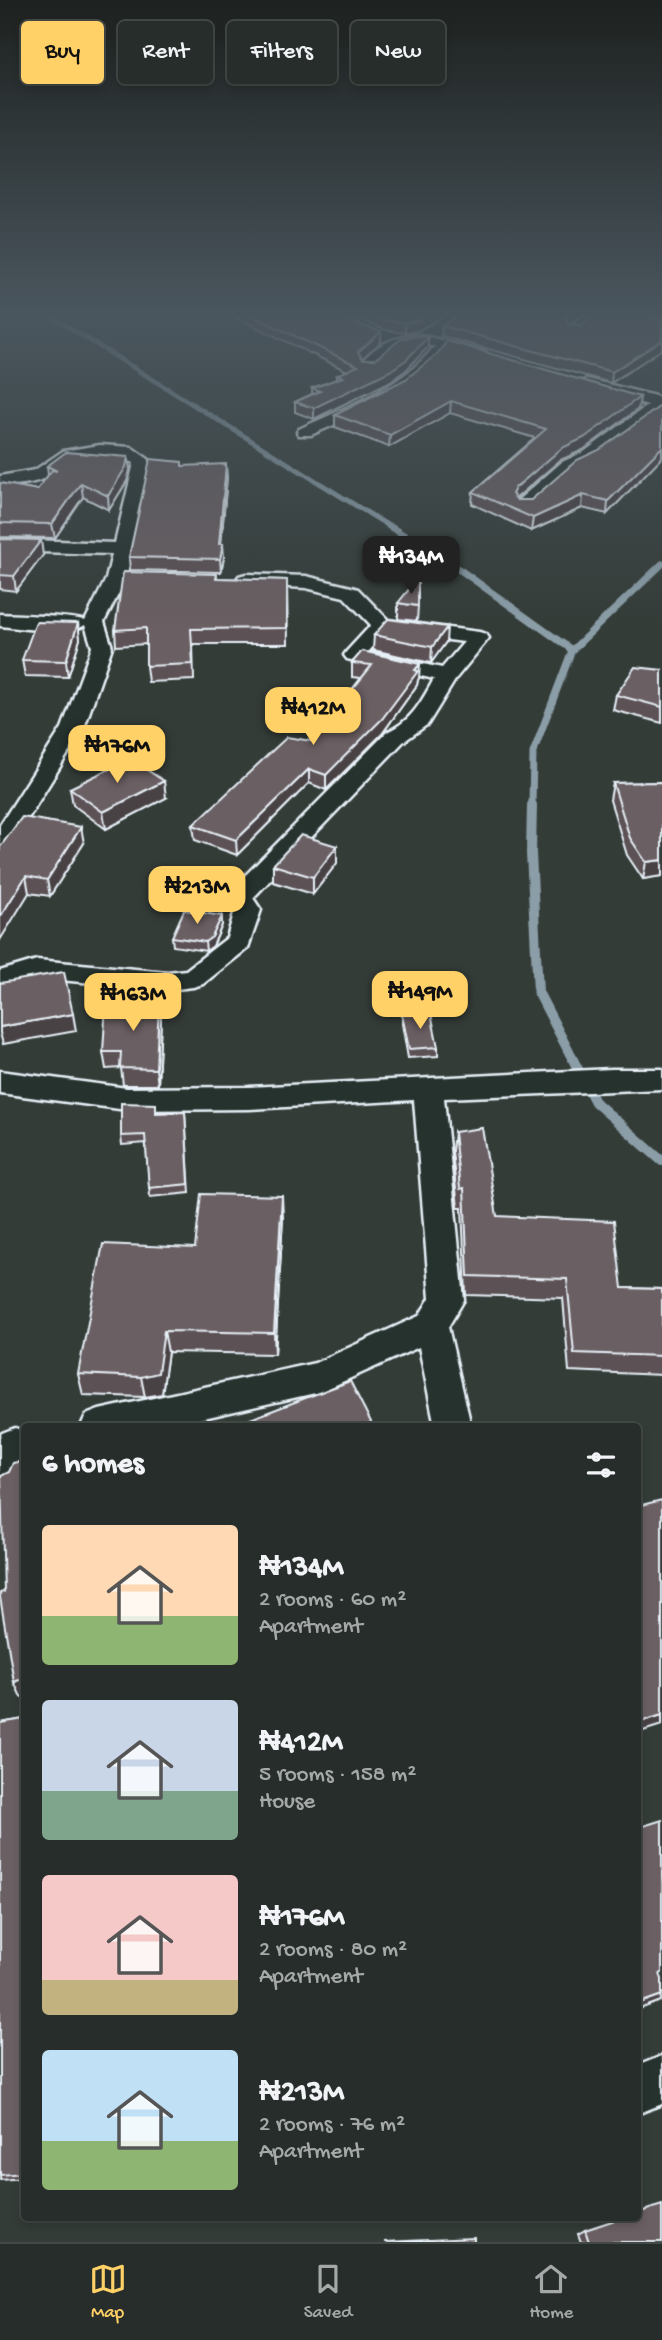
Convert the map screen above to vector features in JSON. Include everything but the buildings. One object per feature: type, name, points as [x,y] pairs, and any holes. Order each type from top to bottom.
[{"type":"street","points":[[305,432],[335,417]]},
{"type":"street","points":[[522,506],[568,466],[645,417]]},
{"type":"street","points":[[0,481],[19,480],[41,474],[69,455],[100,450],[125,450],[143,461],[116,579],[94,622],[102,648],[73,728],[0,844]]},
{"type":"street","points":[[0,545],[125,549]]},
{"type":"street","points":[[116,579],[143,579]]},
{"type":"street","points":[[0,980],[37,969],[168,981],[193,978],[239,942],[248,910],[239,897],[395,737],[410,732],[434,702],[447,676],[479,638],[382,625],[351,593],[306,582],[223,579]]},
{"type":"street","points":[[0,620],[46,624],[94,622]]},
{"type":"street","points":[[382,625],[354,655],[447,676]]},
{"type":"street","points":[[0,1082],[127,1099],[249,1098],[428,1087],[662,1079]]},
{"type":"street","points":[[113,1423],[320,1377],[431,1326],[447,1300],[428,1087]]},
{"type":"street","points":[[431,1326],[452,1423]]},
{"type":"street","points":[[0,1477],[13,1444]]},
{"type":"street","points":[[641,2088],[662,2080]]},
{"type":"waterway","points":[[213,417],[392,528]]},
{"type":"waterway","points":[[389,526],[463,572],[572,650]]},
{"type":"waterway","points":[[572,650],[662,564]]},
{"type":"waterway","points":[[532,807],[533,753],[572,650]]},
{"type":"waterway","points":[[532,805],[531,853],[538,992],[595,1102],[662,1161]]}]
